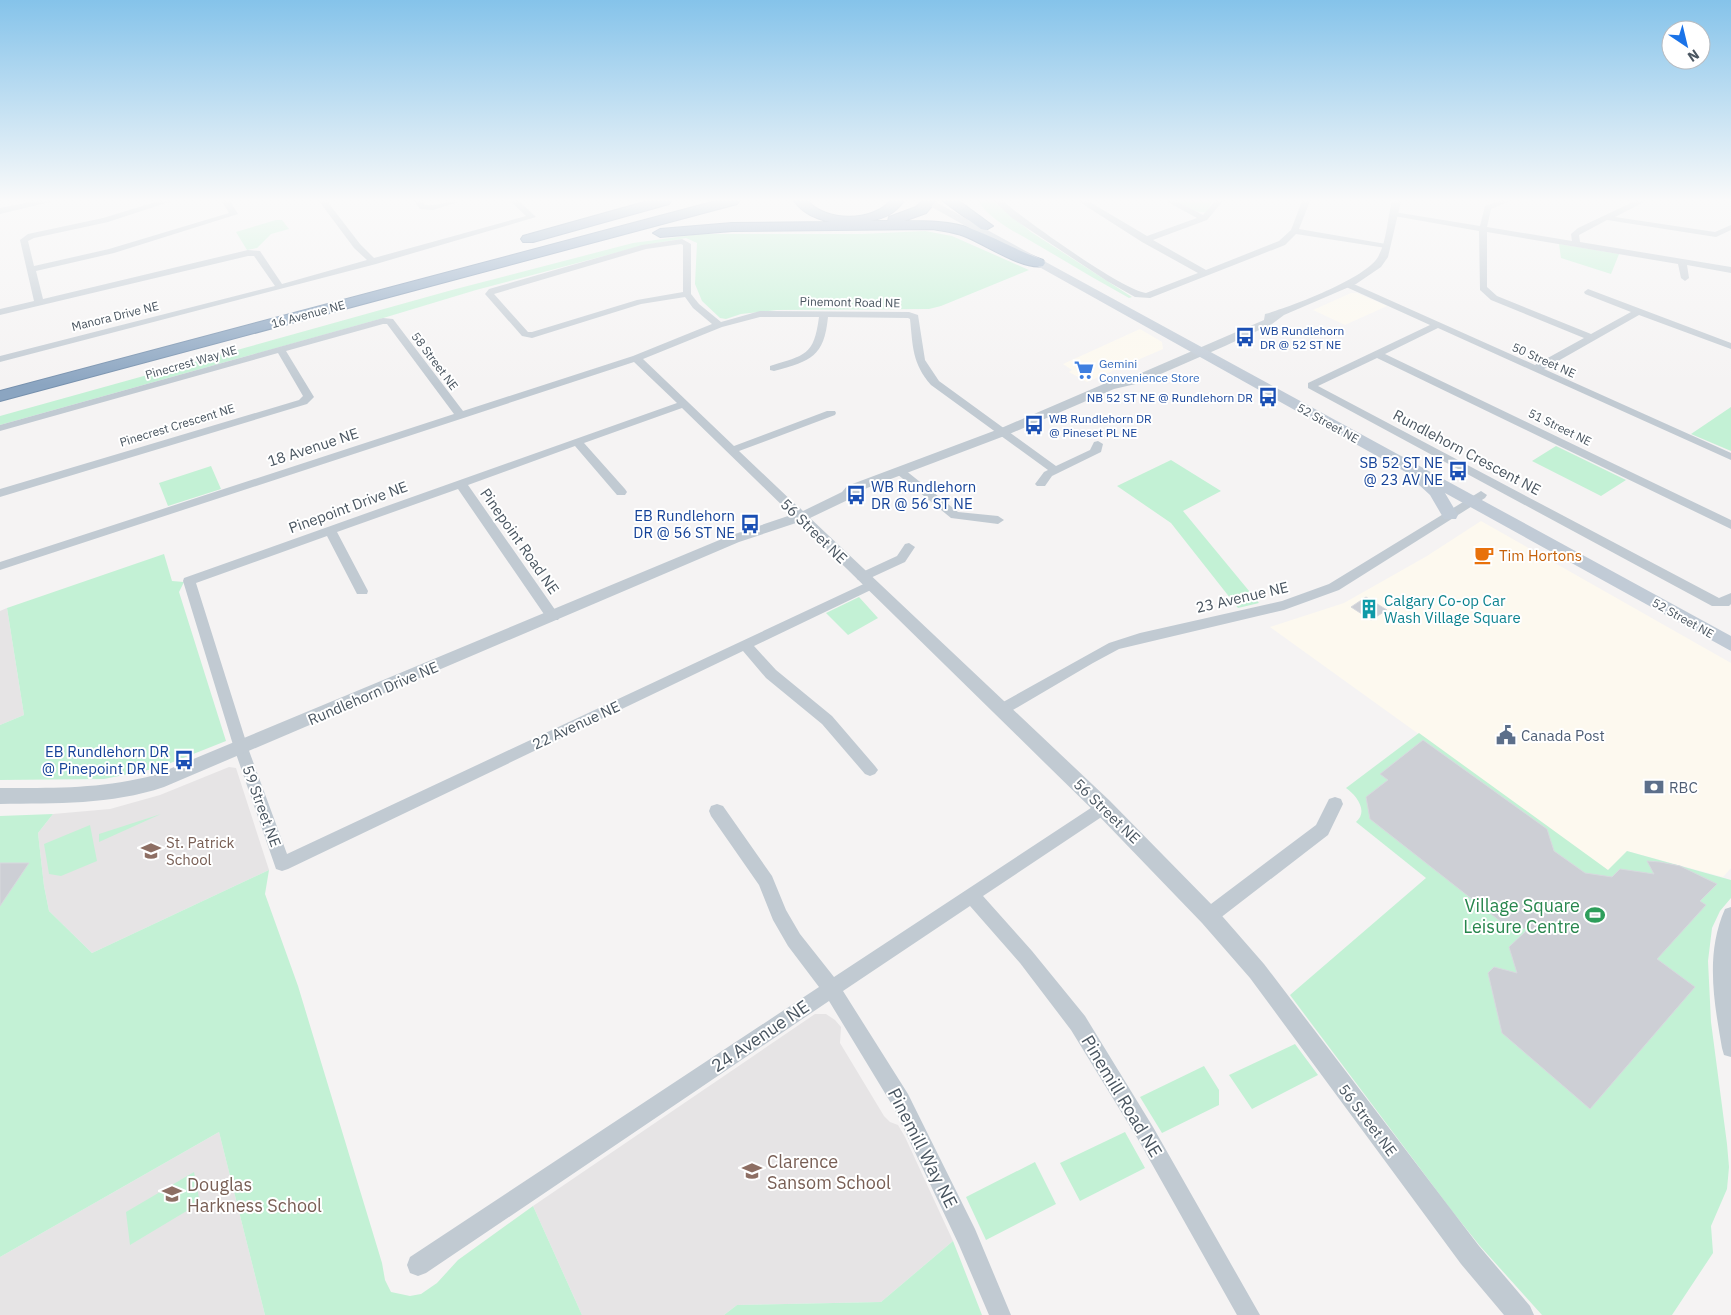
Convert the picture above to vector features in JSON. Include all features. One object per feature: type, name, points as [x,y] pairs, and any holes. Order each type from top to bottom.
[{"type":"highway","name":"16 Avenue NE","points":[[0,385],[449,262]]},
{"type":"highway","name":"16 Avenue NE","points":[[0,396],[507,262]]},
{"type":"highway","points":[[442,280],[520,262]]},
{"type":"main road","name":"52 Street NE","points":[[1050,262],[1405,466],[1476,498],[1731,644]]},
{"type":"main road","name":"52 Street NE","points":[[1038,263],[1200,348],[1476,498],[1731,631]]},
{"type":"main road","points":[[1405,466],[1436,492],[1450,515]]},
{"type":"street","points":[[30,262],[39,303]]},
{"type":"street","points":[[32,268],[58,262]]},
{"type":"street","points":[[0,312],[209,262]]},
{"type":"street","points":[[263,262],[280,287]]},
{"type":"street","name":"Manora Drive NE","points":[[0,359],[372,262]]},
{"type":"street","points":[[602,262],[492,290],[489,294],[525,334],[532,335],[640,302],[687,294]]},
{"type":"street","points":[[687,262],[687,294],[696,306],[719,325]]},
{"type":"street","points":[[1085,262],[1138,295],[1147,296],[1232,262]]},
{"type":"street","points":[[1186,262],[1205,273]]},
{"type":"street","name":"Rundlehorn Drive NE","points":[[0,796],[90,795],[158,782],[553,617],[734,539],[756,524],[843,498],[861,487],[1003,432],[1110,386],[1136,380],[1200,348],[1268,322],[1280,313],[1347,284],[1369,273],[1380,262]]},
{"type":"street","points":[[1483,262],[1483,288],[1494,298],[1592,338]]},
{"type":"street","points":[[1682,262],[1685,278]]},
{"type":"street","points":[[1684,262],[1731,270]]},
{"type":"street","name":"50 Street NE","points":[[1347,284],[1731,457]]},
{"type":"street","points":[[1588,292],[1731,346]]},
{"type":"street","points":[[1536,370],[1639,311]]},
{"type":"street","name":"Pinemont Road NE","points":[[636,358],[719,325],[760,314],[909,315],[915,318],[919,363],[924,372],[935,383],[1003,432]]},
{"type":"street","points":[[774,368],[807,356],[817,349],[822,338],[824,314]]},
{"type":"street","name":"Pinecrest Way NE","points":[[0,428],[383,321],[390,321]]},
{"type":"street","name":"58 Street NE","points":[[390,321],[460,415]]},
{"type":"street","name":"Rundlehorn Crescent NE","points":[[1437,325],[1312,385],[1313,388],[1717,603],[1724,603],[1731,597]]},
{"type":"street","name":"Pinecrest Crescent NE","points":[[0,493],[303,402],[309,397],[281,350]]},
{"type":"street","name":"51 Street NE","points":[[1377,354],[1731,525]]},
{"type":"street","name":"18 Avenue NE","points":[[0,566],[636,358]]},
{"type":"street","name":"56 Street NE","points":[[636,358],[1103,807],[1209,916],[1256,971],[1470,1255],[1521,1315]]},
{"type":"street","name":"Pinepoint Drive NE","points":[[241,748],[189,581],[683,404]]},
{"type":"street","points":[[733,450],[831,413]]},
{"type":"street","points":[[1003,432],[1055,470]]},
{"type":"street","points":[[577,442],[621,492]]},
{"type":"street","points":[[1041,484],[1048,474],[1095,452],[1098,444]]},
{"type":"street","points":[[901,472],[955,515],[998,520]]},
{"type":"street","name":"Pinepoint Road NE","points":[[461,484],[553,617]]},
{"type":"street","name":"23 Avenue NE","points":[[1001,710],[1088,659],[1114,646],[1140,638],[1284,605],[1334,587],[1476,498]]},
{"type":"street","points":[[330,530],[362,591]]},
{"type":"street","name":"22 Avenue NE","points":[[282,864],[745,644],[866,581],[901,559],[909,547]]},
{"type":"street","points":[[745,644],[771,674],[827,720],[870,770]]},
{"type":"street","name":"59 Street NE","points":[[241,748],[282,864]]},
{"type":"street","points":[[1209,916],[1322,830],[1335,804]]},
{"type":"street","name":"24 Avenue NE","points":[[418,1265],[1103,807]]},
{"type":"street","name":"Pinemill Way NE","points":[[717,812],[766,881],[779,914],[794,940],[831,988],[901,1101],[967,1237],[1000,1315]]},
{"type":"street","name":"Pinemill Road NE","points":[[971,895],[1026,957],[1078,1023],[1146,1134],[1249,1315]]},
{"type":"street","points":[[1731,916],[1726,928],[1720,959],[1722,998],[1731,1048]]},
{"type":"shaded area","points":[[1351,293],[1357,293],[1387,306],[1345,325],[1313,310]]},
{"type":"shaded area","points":[[1140,329],[1162,342],[1163,349],[1087,382],[1069,372],[1072,370],[1063,364]]},
{"type":"shaded area","points":[[1481,521],[1731,663],[1731,868],[1723,877],[1627,851],[1609,871],[1270,627],[1344,603],[1427,556]]},
{"type":"shaded area","points":[[7,608],[24,715],[0,725],[0,611]]},
{"type":"shaded area","name":"St. Patrick School","points":[[229,767],[236,768],[269,870],[92,953],[49,911],[38,833],[53,814],[110,809],[160,795]]},
{"type":"shaded area","name":"Clarence Sansom School","points":[[815,1014],[826,1014],[841,1027],[840,1043],[884,1116],[890,1122],[898,1125],[905,1137],[953,1241],[881,1302],[737,1305],[724,1315],[582,1315],[533,1206]]},
{"type":"shaded area","name":"Douglas Harkness School","points":[[219,1132],[265,1315],[0,1315],[0,1257]]},
{"type":"green space","points":[[558,262],[580,262],[0,425],[0,416],[452,290]]},
{"type":"green space","points":[[696,262],[1012,262],[1029,270],[941,306],[929,309],[777,310],[741,314],[726,319],[720,318],[702,301],[695,284]]},
{"type":"green space","points":[[1066,262],[1078,262],[1132,297],[1129,298]]},
{"type":"green space","points":[[1575,262],[1616,262],[1611,274]]},
{"type":"green space","points":[[1731,407],[1731,451],[1691,434]]},
{"type":"green space","points":[[1556,446],[1626,480],[1601,496],[1532,461]]},
{"type":"green space","points":[[1171,460],[1221,491],[1183,511],[1259,603],[1238,608],[1171,523],[1117,486]]},
{"type":"green space","points":[[211,466],[221,489],[168,506],[159,483]]},
{"type":"green space","points":[[164,554],[172,581],[184,582],[179,592],[226,741],[158,768],[104,779],[0,780],[0,725],[24,715],[7,608]]},
{"type":"green space","points":[[859,597],[878,618],[848,635],[826,613]]},
{"type":"green space","points":[[1419,733],[1608,870],[1627,851],[1731,880],[1731,898],[1720,911],[1712,928],[1708,961],[1711,1022],[1729,1167],[1727,1189],[1711,1226],[1713,1253],[1672,1315],[1542,1315],[1480,1246],[1452,1211],[1290,995],[1426,878],[1356,822],[1360,818],[1360,804],[1346,788]]},
{"type":"green space","points":[[53,814],[38,833],[49,911],[92,953],[269,870],[265,894],[298,986],[382,1263],[385,1280],[391,1292],[410,1296],[421,1294],[437,1283],[458,1260],[533,1206],[582,1315],[265,1315],[219,1132],[0,1257],[0,816]]},
{"type":"green space","points":[[161,814],[99,842],[99,834]]},
{"type":"green space","points":[[90,825],[97,861],[61,876],[49,874],[44,844]]},
{"type":"green space","points":[[1295,1044],[1318,1075],[1252,1109],[1229,1075]]},
{"type":"green space","points":[[1204,1066],[1219,1090],[1219,1105],[1162,1133],[1140,1097]]},
{"type":"green space","points":[[1125,1132],[1145,1168],[1080,1201],[1060,1163]]},
{"type":"green space","points":[[1035,1162],[1056,1204],[986,1240],[966,1197]]},
{"type":"green space","points":[[194,1172],[200,1203],[130,1245],[126,1212]]},
{"type":"green space","points":[[953,1241],[982,1315],[724,1315],[737,1305],[881,1302]]},
{"type":"building","name":"Calgary Co-op Car Wash Village Square","points":[[1366,597],[1387,610],[1371,620],[1351,607]]},
{"type":"building","name":"Village Square Leisure Centre","points":[[1423,740],[1547,829],[1554,851],[1585,873],[1612,877],[1620,869],[1654,874],[1647,861],[1660,862],[1680,866],[1717,884],[1700,901],[1706,905],[1657,959],[1695,987],[1590,1109],[1502,1033],[1488,973],[1494,967],[1517,973],[1509,947],[1528,929],[1505,925],[1370,819],[1366,797],[1388,780],[1380,774]]},
{"type":"building","points":[[0,863],[29,863],[0,906]]},
{"type":"place","name":"WB Rundlehorn DR @ 52 ST NE","points":[[1245,337]]},
{"type":"place","name":"Gemini Convenience Store","points":[[1084,370]]},
{"type":"place","name":"NB 52 ST NE @ Rundlehorn DR","points":[[1268,397]]},
{"type":"place","name":"WB Rundlehorn DR @ Pineset PL NE","points":[[1034,425]]},
{"type":"place","name":"SB 52 ST NE @ 23 AV NE","points":[[1458,471]]},
{"type":"place","name":"WB Rundlehorn DR @ 56 ST NE","points":[[856,495]]},
{"type":"place","name":"EB Rundlehorn DR @ 56 ST NE","points":[[750,524]]},
{"type":"place","name":"Tim Hortons","points":[[1484,555]]},
{"type":"place","name":"Calgary Co-op Car Wash Village Square","points":[[1369,609]]},
{"type":"place","name":"Canada Post","points":[[1506,735]]},
{"type":"place","name":"EB Rundlehorn DR @ Pinepoint DR NE","points":[[184,760]]},
{"type":"place","name":"RBC","points":[[1654,787]]},
{"type":"place","name":"St. Patrick School","points":[[151,851]]},
{"type":"place","name":"Village Square Leisure Centre","points":[[1595,915]]},
{"type":"place","name":"Clarence Sansom School","points":[[752,1171]]},
{"type":"place","name":"Douglas Harkness School","points":[[172,1194]]}]
